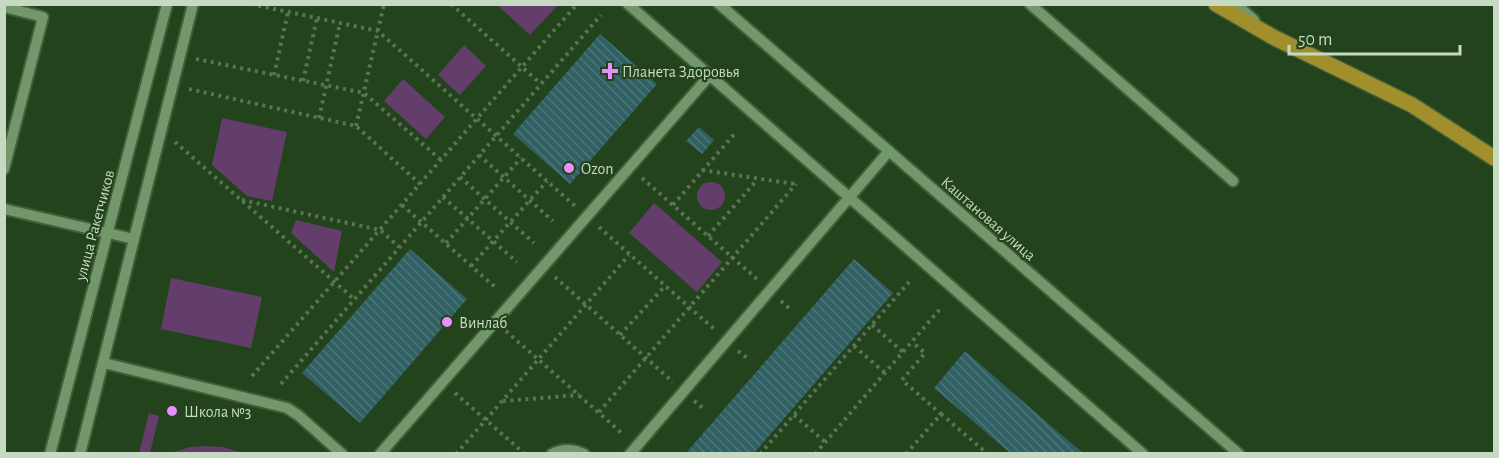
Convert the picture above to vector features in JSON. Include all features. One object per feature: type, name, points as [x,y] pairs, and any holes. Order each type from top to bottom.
[{"type":"main road","points":[[1216,4],[1273,37],[1412,105],[1494,158]]},
{"type":"street","name":"улица Ракетчиков","points":[[50,453],[167,4]]},
{"type":"street","points":[[80,453],[194,4]]},
{"type":"street","points":[[628,4],[1143,453]]},
{"type":"street","name":"Каштановая улица","points":[[719,4],[1239,453]]},
{"type":"street","points":[[1030,4],[1233,181]]},
{"type":"street","points":[[1236,4],[1273,37]]},
{"type":"street","points":[[4,7],[43,17],[4,169]]},
{"type":"street","points":[[380,453],[710,75]]},
{"type":"street","points":[[633,450],[889,151]]},
{"type":"street","points":[[4,209],[134,239]]},
{"type":"street","points":[[104,363],[287,408],[342,453]]},
{"type":"street","points":[[552,453],[561,450],[576,450],[584,453]]},
{"type":"path","points":[[251,4],[378,31],[747,358]]},
{"type":"path","points":[[356,126],[384,4]]},
{"type":"path","points":[[451,4],[541,84]]},
{"type":"path","points":[[252,376],[577,4]]},
{"type":"path","points":[[274,75],[288,12]]},
{"type":"path","points":[[281,384],[601,15]]},
{"type":"path","points":[[303,81],[317,18]]},
{"type":"path","points":[[319,118],[340,23]]},
{"type":"path","points":[[196,59],[364,93],[441,160]]},
{"type":"path","points":[[189,89],[356,126],[420,184]]},
{"type":"path","points":[[673,205],[736,132]]},
{"type":"path","points":[[175,142],[354,299]]},
{"type":"path","points":[[479,155],[552,221]]},
{"type":"path","points":[[446,243],[521,158]]},
{"type":"path","points":[[630,167],[789,309]]},
{"type":"path","points":[[599,412],[796,184],[702,170]]},
{"type":"path","points":[[460,177],[534,243]]},
{"type":"path","points":[[708,236],[757,179]]},
{"type":"path","points":[[471,266],[547,181]]},
{"type":"path","points":[[443,197],[517,262]]},
{"type":"path","points":[[241,200],[380,230],[399,248]]},
{"type":"path","points":[[402,205],[495,287]]},
{"type":"path","points":[[456,453],[629,255]]},
{"type":"path","points":[[543,266],[703,408]]},
{"type":"path","points":[[761,453],[909,282]]},
{"type":"path","points":[[620,335],[665,286]]},
{"type":"path","points":[[815,453],[940,309]]},
{"type":"path","points":[[495,321],[599,412],[633,450]]},
{"type":"path","points":[[872,325],[903,352]]},
{"type":"path","points":[[912,342],[925,353],[902,380],[987,453]]},
{"type":"path","points":[[853,346],[885,373]]},
{"type":"path","points":[[442,381],[525,453]]},
{"type":"path","points":[[501,401],[580,395]]},
{"type":"path","points":[[906,453],[941,414]]},
{"type":"path","points":[[794,415],[825,442]]},
{"type":"shaded area","points":[[555,4],[557,6],[530,35],[497,5]]},
{"type":"shaded area","points":[[464,45],[486,66],[460,95],[438,75]]},
{"type":"shaded area","points":[[403,79],[445,117],[426,139],[384,101]]},
{"type":"shaded area","points":[[222,118],[287,132],[272,201],[247,196],[212,165]]},
{"type":"shaded area","points":[[711,182],[721,186],[725,196],[721,206],[711,210],[701,206],[697,196],[701,186]]},
{"type":"shaded area","points":[[654,203],[722,262],[697,292],[629,233]]},
{"type":"shaded area","points":[[296,220],[342,231],[334,272],[291,233]]},
{"type":"shaded area","points":[[171,278],[262,297],[251,348],[161,329]]},
{"type":"shaded area","points":[[149,413],[159,416],[150,453],[139,453]]},
{"type":"shaded area","points":[[190,447],[223,447],[242,453],[171,453]]},
{"type":"building","points":[[600,34],[657,84],[570,184],[513,134]]},
{"type":"building","points":[[699,127],[714,140],[702,154],[686,141]]},
{"type":"building","points":[[410,249],[467,299],[360,423],[302,373]]},
{"type":"building","points":[[854,259],[893,293],[754,453],[686,453]]},
{"type":"building","points":[[965,351],[1083,453],[1010,453],[934,388]]},
{"type":"place","name":"Планета Здоровья","points":[[610,71]]},
{"type":"place","name":"Ozon","points":[[569,168]]},
{"type":"place","name":"Винлаб","points":[[447,322]]},
{"type":"place","name":"Школа №3","points":[[172,411]]}]
